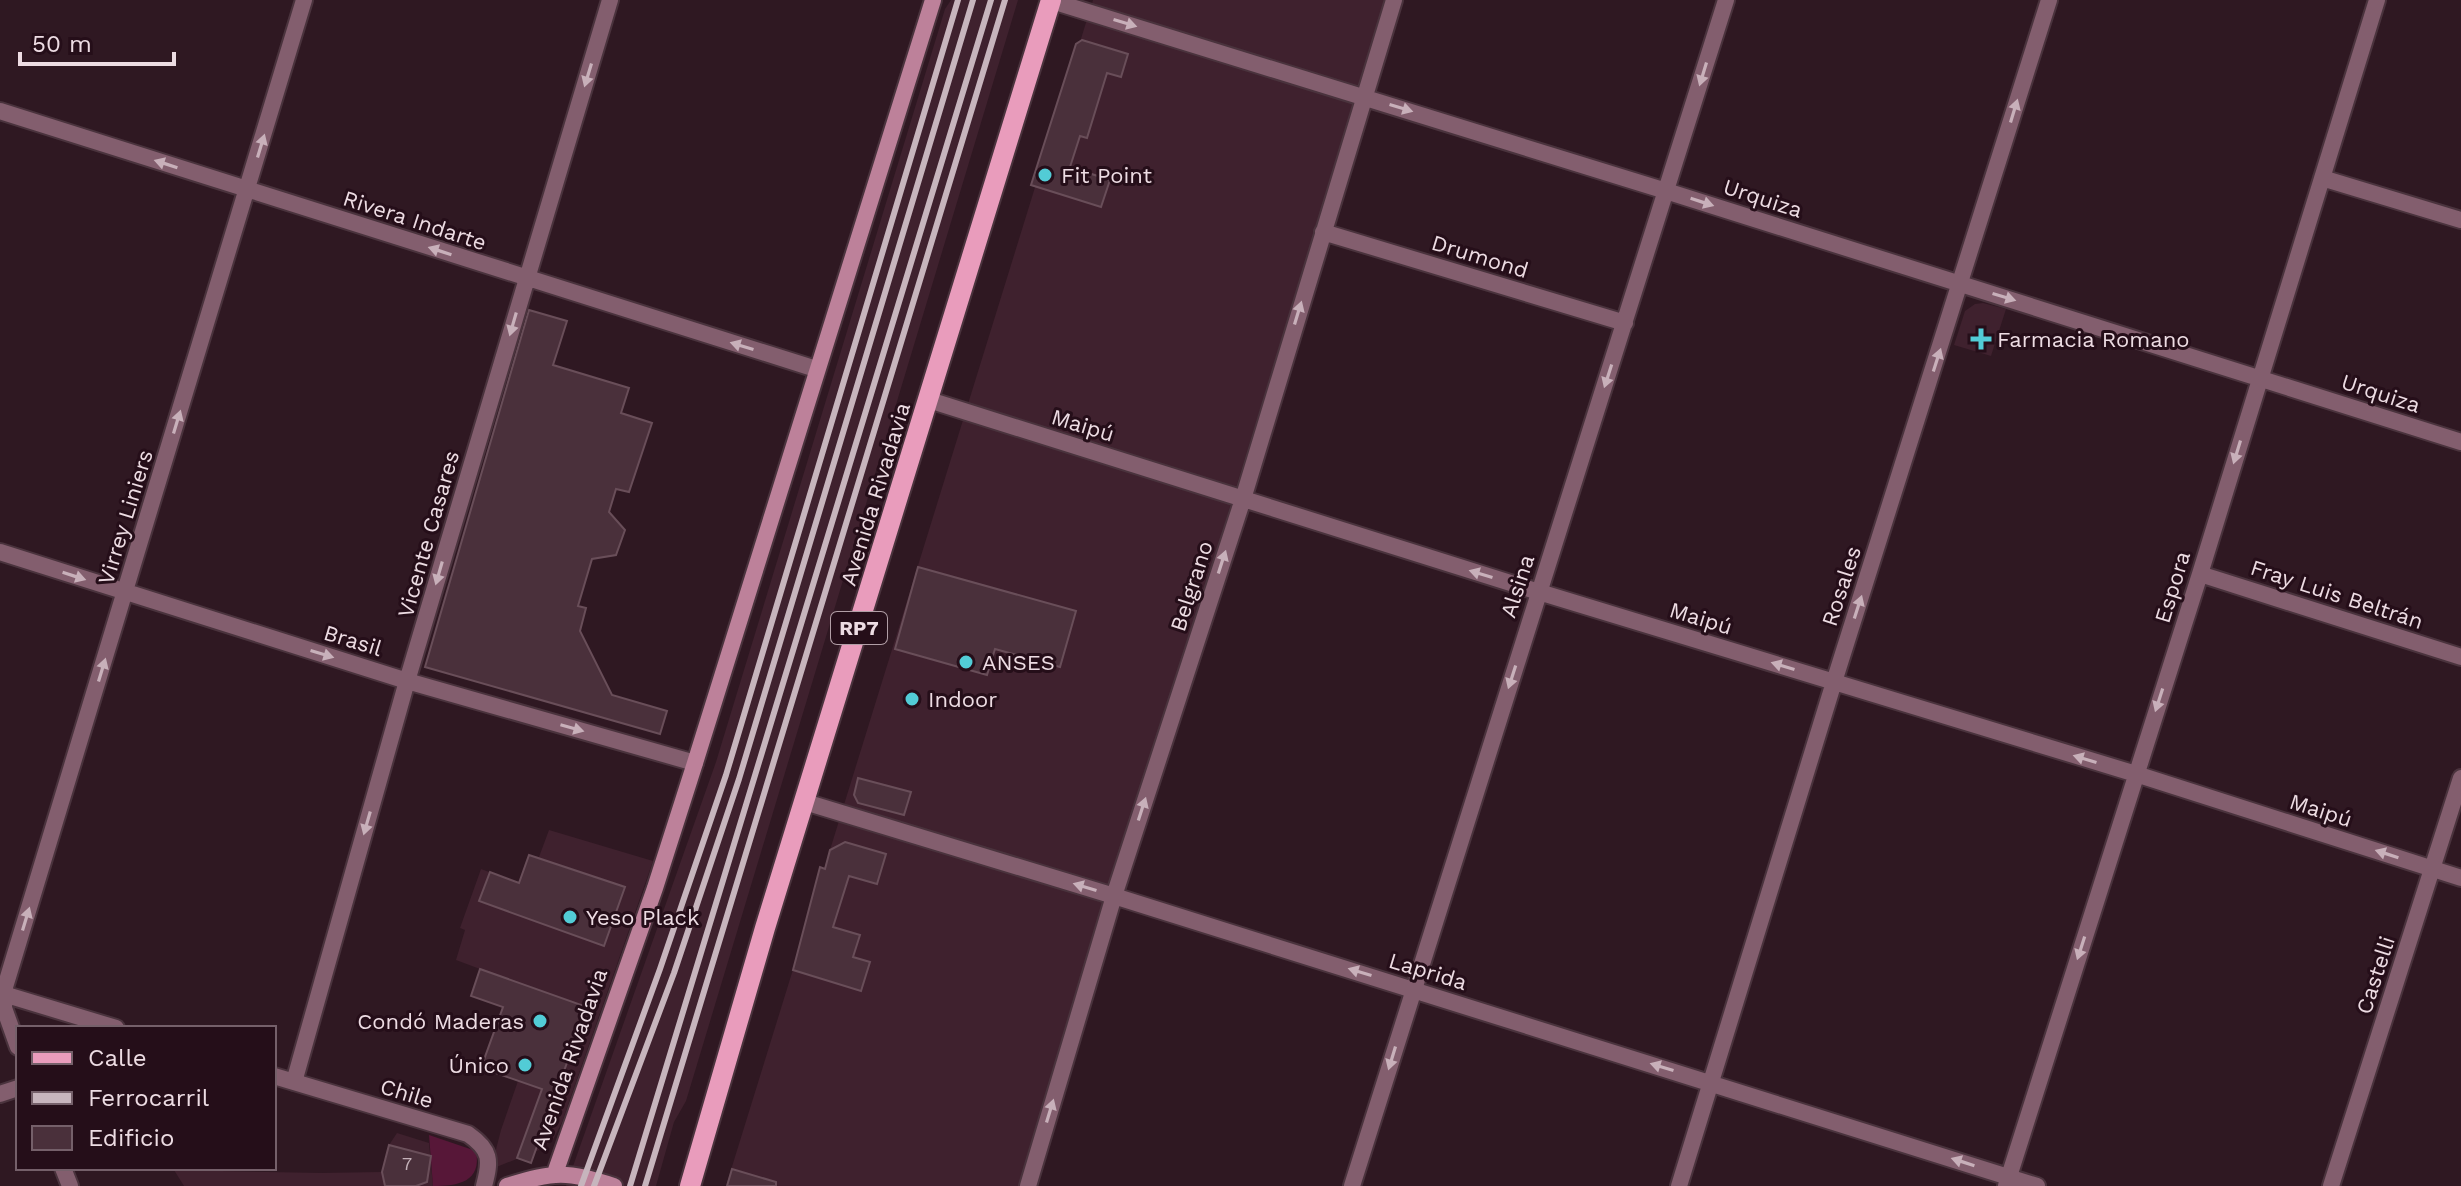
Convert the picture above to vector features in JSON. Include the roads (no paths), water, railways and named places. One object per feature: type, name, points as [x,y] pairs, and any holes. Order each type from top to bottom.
[{"type":"main road","name":"Avenida Rivadavia","points":[[555,1173],[655,888],[933,0]]},
{"type":"main road","name":"Avenida Rivadavia","points":[[690,1186],[765,928],[1050,0]]},
{"type":"main road","points":[[507,1186],[555,1173],[584,1176],[614,1186]]},
{"type":"street","name":"Virrey Liniers","points":[[16,1041],[2,993],[304,0]]},
{"type":"street","name":"Vicente Casares","points":[[294,1082],[407,681],[610,0]]},
{"type":"street","name":"Urquiza","points":[[1050,0],[2461,442]]},
{"type":"street","name":"Belgrano","points":[[1028,1186],[1114,896],[1243,499],[1394,0]]},
{"type":"street","name":"Alsina","points":[[1352,1186],[1726,0]]},
{"type":"street","name":"Rosales","points":[[1679,1186],[2049,0]]},
{"type":"street","name":"Espora","points":[[2007,1181],[2200,574],[2377,0]]},
{"type":"street","name":"Rivera Indarte","points":[[0,111],[816,369]]},
{"type":"street","points":[[2322,178],[2461,220]]},
{"type":"street","name":"Drumond","points":[[1323,232],[1625,323]]},
{"type":"street","name":"Maipú","points":[[929,400],[1539,592],[2136,774],[2461,878]]},
{"type":"street","name":"Brasil","points":[[0,552],[407,681],[695,763]]},
{"type":"street","name":"Fray Luis Beltrán","points":[[2200,574],[2461,657]]},
{"type":"street","name":"Castelli","points":[[2331,1186],[2461,778]]},
{"type":"street","name":"Laprida","points":[[805,802],[1712,1082],[2007,1181],[2037,1186]]},
{"type":"street","points":[[2,993],[109,1026]]},
{"type":"street","name":"Chile","points":[[276,1077],[468,1134],[480,1142],[488,1153],[489,1170],[484,1186]]},
{"type":"railway","points":[[581,1186],[726,775],[958,0]]},
{"type":"railway","points":[[594,1186],[674,973],[739,779],[973,0]]},
{"type":"railway","points":[[630,1186],[991,0]]},
{"type":"railway","points":[[645,1186],[1005,0]]},
{"type":"place","name":"Fit Point","points":[[1045,175]]},
{"type":"place","name":"Farmacia Romano","points":[[1981,339]]},
{"type":"place","name":"ANSES","points":[[966,662]]},
{"type":"place","name":"Indoor","points":[[912,699]]},
{"type":"place","name":"Yeso Plack","points":[[570,917]]},
{"type":"place","name":"Condó Maderas","points":[[540,1021]]},
{"type":"place","name":"Único","points":[[525,1065]]}]
